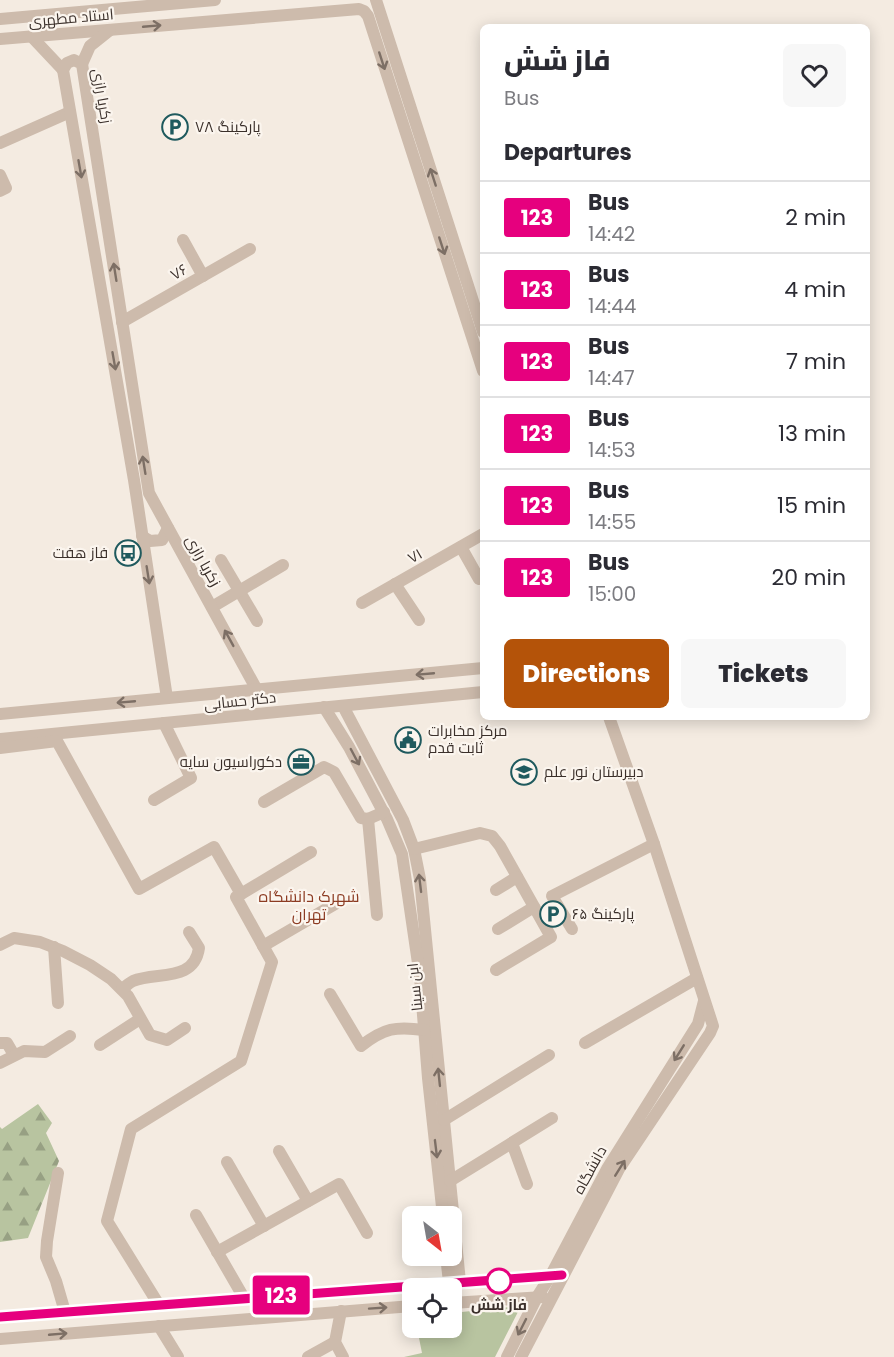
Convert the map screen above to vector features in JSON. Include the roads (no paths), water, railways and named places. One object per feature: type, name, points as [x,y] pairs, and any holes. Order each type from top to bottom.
[{"type":"street","name":"استاد مطهری","points":[[0,19],[215,0]]},
{"type":"street","points":[[376,0],[480,358]]},
{"type":"street","name":"استاد مطهری","points":[[0,39],[359,9],[364,11],[368,16],[440,218]]},
{"type":"street","points":[[82,64],[90,46],[110,30]]},
{"type":"street","points":[[31,36],[63,70],[104,304],[167,698]]},
{"type":"street","name":"زکریا رازی","points":[[63,70],[67,63],[74,60],[82,64],[149,494],[257,690]]},
{"type":"street","points":[[0,143],[70,112]]},
{"type":"street","points":[[75,140],[94,137]]},
{"type":"street","points":[[0,175],[6,188],[0,191]]},
{"type":"street","points":[[440,218],[480,324]]},
{"type":"street","points":[[183,240],[203,276]]},
{"type":"street","name":"۷۶","points":[[122,322],[250,249]]},
{"type":"street","points":[[104,304],[119,302]]},
{"type":"street","points":[[142,536],[150,542],[162,540],[168,528]]},
{"type":"street","name":"۷۱","points":[[362,603],[480,536]]},
{"type":"street","points":[[461,547],[479,579]]},
{"type":"street","points":[[221,560],[257,621]]},
{"type":"street","points":[[212,607],[283,565]]},
{"type":"street","points":[[395,584],[419,620]]},
{"type":"street","name":"دکتر حسابی","points":[[0,714],[480,668]]},
{"type":"street","name":"دکتر حسابی","points":[[0,740],[480,692]]},
{"type":"street","name":"ابن سینا","points":[[343,706],[403,820],[414,849],[420,879],[450,1181],[454,1278]]},
{"type":"street","name":"ابن سینا","points":[[324,707],[349,747],[384,812],[402,854],[420,977],[442,1206]]},
{"type":"street","points":[[610,720],[654,844],[704,1001]]},
{"type":"street","points":[[154,800],[191,778],[164,723]]},
{"type":"street","points":[[0,748],[57,741],[139,889],[214,847],[240,894]]},
{"type":"street","points":[[264,802],[324,767],[334,772],[361,818],[368,819],[384,812]]},
{"type":"street","points":[[368,819],[376,915]]},
{"type":"street","points":[[414,849],[480,833],[492,836],[551,937],[496,970]]},
{"type":"street","points":[[572,928],[552,896],[654,844]]},
{"type":"street","points":[[159,1305],[107,1221],[131,1129],[241,1061],[272,962],[236,897],[311,852]]},
{"type":"street","points":[[496,890],[517,877]]},
{"type":"street","points":[[263,946],[335,904]]},
{"type":"street","points":[[498,929],[534,907]]},
{"type":"street","points":[[122,989],[133,981],[170,976],[192,965],[198,956],[199,948],[189,932]]},
{"type":"street","points":[[0,945],[14,938],[40,942],[90,965],[122,989],[150,1035],[167,1040],[185,1028]]},
{"type":"street","points":[[54,947],[58,1003]]},
{"type":"street","points":[[585,1042],[697,978]]},
{"type":"street","points":[[330,994],[361,1046],[387,1029],[424,1030]]},
{"type":"street","name":"دانشگاه","points":[[507,1357],[537,1297],[556,1275],[619,1169],[711,1033],[712,1026],[704,1001]]},
{"type":"street","name":"دانشگاه","points":[[520,1357],[551,1298],[556,1275],[607,1169],[698,1024],[704,1001]]},
{"type":"street","points":[[100,1045],[140,1019]]},
{"type":"street","points":[[0,1063],[24,1051],[45,1052],[70,1036]]},
{"type":"street","points":[[0,1043],[7,1043],[14,1055]]},
{"type":"street","points":[[444,1120],[549,1055]]},
{"type":"street","points":[[450,1181],[552,1118]]},
{"type":"street","points":[[512,1143],[527,1184]]},
{"type":"street","points":[[279,1151],[308,1201]]},
{"type":"street","points":[[226,1162],[264,1226]]},
{"type":"street","points":[[58,1173],[46,1257],[65,1312]]},
{"type":"street","points":[[217,1252],[339,1184],[367,1233]]},
{"type":"street","points":[[196,1215],[244,1298]]},
{"type":"street","points":[[462,1282],[556,1275]]},
{"type":"street","points":[[0,1317],[402,1286]]},
{"type":"street","points":[[462,1302],[551,1298]]},
{"type":"street","points":[[0,1339],[402,1307]]},
{"type":"street","points":[[341,1311],[335,1342],[343,1357]]},
{"type":"street","points":[[159,1326],[178,1357]]},
{"type":"street","points":[[309,1357],[335,1342]]},
{"type":"place","name":"پارکینگ ۷۸","points":[[175,127]]},
{"type":"place","name":"فاز هفت","points":[[128,553]]},
{"type":"place","name":"مرکز مخابرات ثابت قدم","points":[[408,740]]},
{"type":"place","name":"دکوراسیون سایه","points":[[301,762]]},
{"type":"place","name":"دبیرستان نور علم","points":[[524,772]]},
{"type":"place","name":"پارکینگ ۶۵","points":[[553,914]]},
{"type":"place","name":"فاز شش","points":[[499,1281]]},
{"type":"district","name":"شهرک دانشگاه تهران","points":[[309,905]]}]
